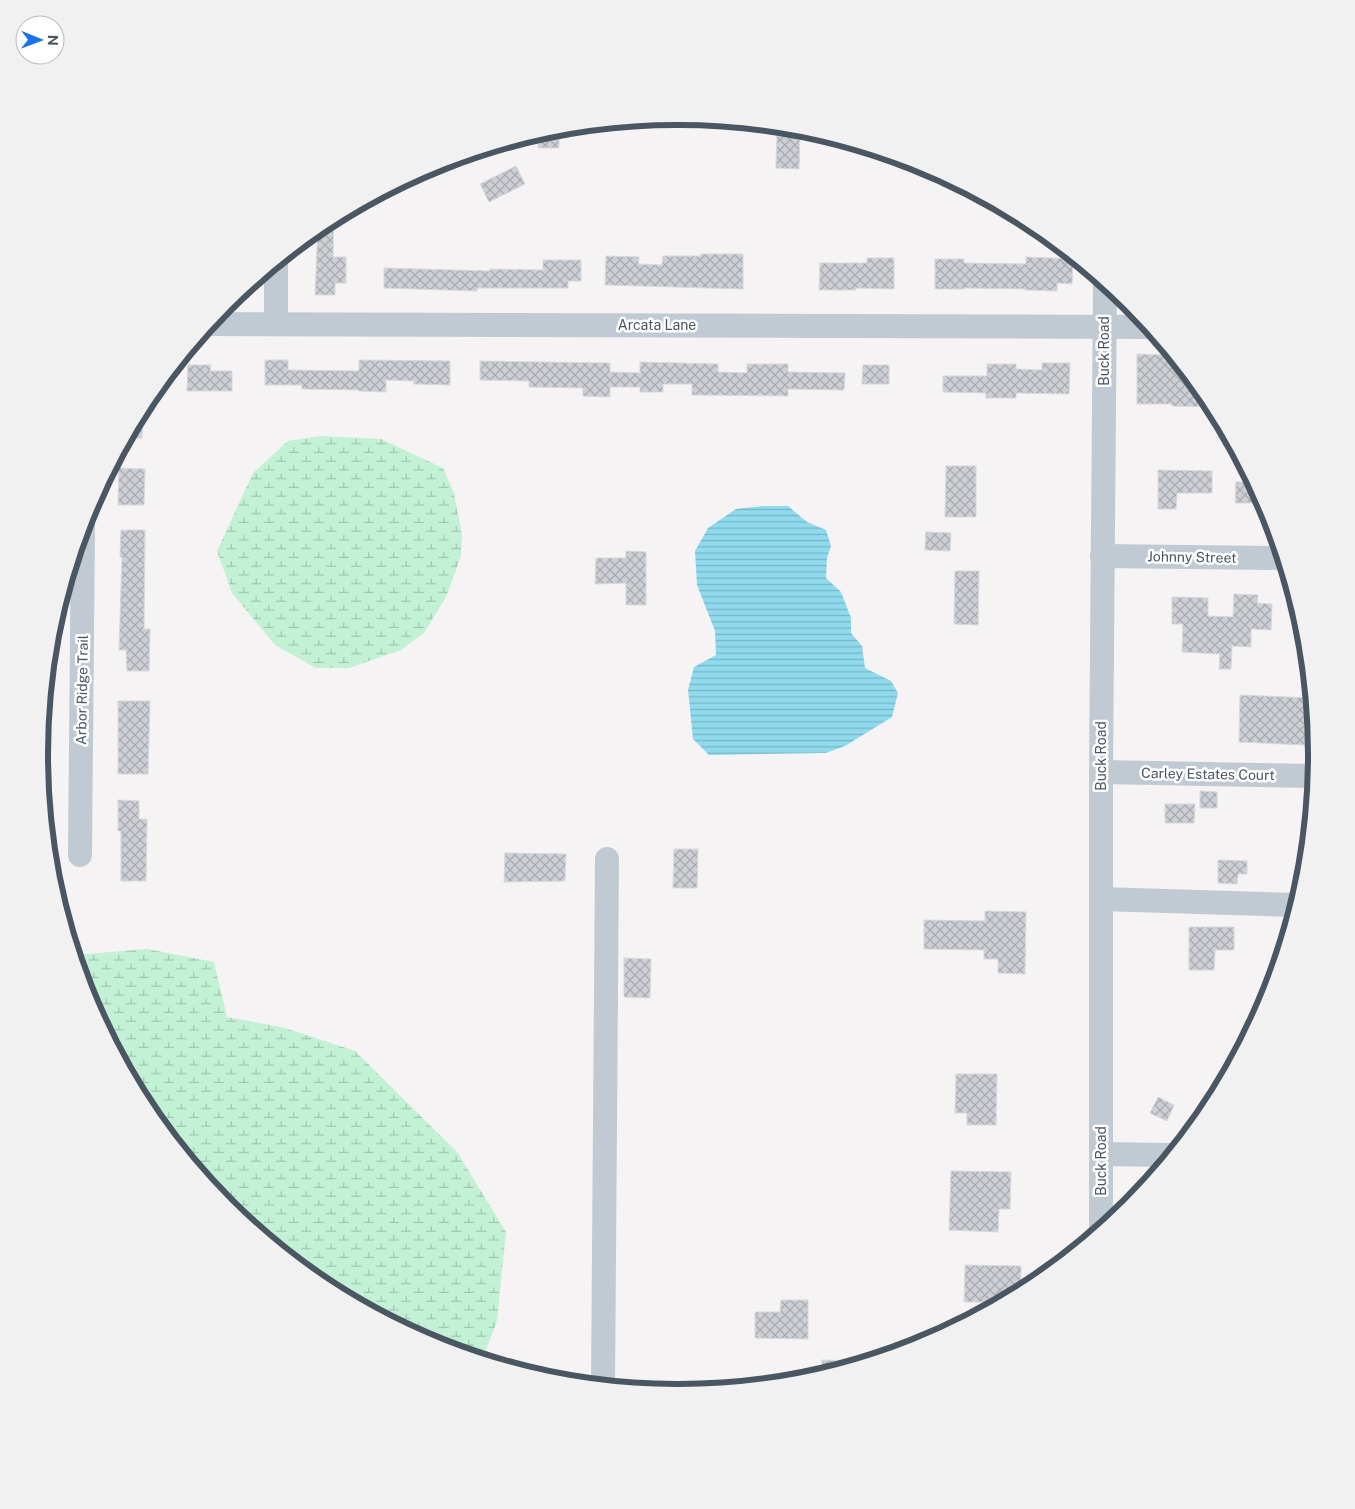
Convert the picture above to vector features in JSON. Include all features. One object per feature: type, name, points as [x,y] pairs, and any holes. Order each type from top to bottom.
[{"type":"street","points":[[276,270],[276,324]]},
{"type":"street","name":"Buck Road","points":[[1101,1221],[1101,772],[1105,292]]},
{"type":"street","name":"Arcata Lane","points":[[218,324],[1140,327]]},
{"type":"street","name":"Johnny Street","points":[[1102,556],[1276,558]]},
{"type":"street","name":"Arbor Ridge Trail","points":[[77,566],[73,589],[80,855]]},
{"type":"street","name":"Carley Estates Court","points":[[1101,772],[1307,776]]},
{"type":"street","points":[[603,1380],[607,860]]},
{"type":"street","points":[[1101,899],[1289,905]]},
{"type":"street","points":[[1101,1154],[1163,1155]]},
{"type":"green space","points":[[320,436],[381,439],[443,468],[454,493],[462,535],[461,556],[446,597],[424,633],[401,650],[349,668],[316,668],[275,645],[232,593],[217,551],[253,473],[288,441]]},
{"type":"green space","points":[[147,949],[214,962],[227,1017],[285,1028],[355,1051],[457,1152],[506,1232],[497,1321],[484,1354],[436,1337],[362,1300],[294,1254],[232,1200],[178,1138],[132,1070],[95,996],[80,954]]},
{"type":"water","points":[[788,506],[807,522],[826,530],[831,546],[827,558],[826,578],[841,592],[851,618],[851,633],[862,646],[865,668],[891,681],[898,693],[892,717],[845,746],[826,753],[709,755],[693,739],[688,690],[694,667],[716,655],[715,631],[697,585],[695,551],[708,528],[736,509]]},
{"type":"building","points":[[777,133],[800,137],[799,169],[776,168]]},
{"type":"building","points":[[559,136],[559,148],[538,148],[538,141]]},
{"type":"building","points":[[516,166],[525,184],[489,202],[480,184]]},
{"type":"building","points":[[334,227],[333,257],[346,257],[346,283],[335,283],[335,295],[315,295],[318,238]]},
{"type":"building","points":[[701,254],[743,254],[743,289],[605,285],[606,256],[639,257],[638,264],[662,265],[663,256],[701,256]]},
{"type":"building","points":[[1026,257],[1066,259],[1073,265],[1072,284],[1057,283],[1057,291],[935,289],[935,259],[964,259],[964,263],[1026,264]]},
{"type":"building","points":[[867,258],[894,258],[894,289],[856,288],[856,290],[819,290],[820,263],[867,263]]},
{"type":"building","points":[[543,260],[581,260],[581,281],[568,281],[568,288],[477,288],[477,291],[384,288],[384,268],[490,271],[490,269],[543,270]]},
{"type":"building","points":[[1137,354],[1164,355],[1203,407],[1172,406],[1172,404],[1137,404]]},
{"type":"building","points":[[265,360],[288,360],[288,370],[359,371],[359,360],[450,361],[450,385],[414,384],[414,381],[386,380],[386,392],[302,389],[302,385],[265,385]]},
{"type":"building","points":[[480,361],[610,363],[610,372],[640,373],[640,362],[718,364],[718,372],[747,373],[747,364],[788,364],[788,372],[845,373],[844,390],[788,389],[788,396],[692,395],[692,384],[663,384],[663,392],[640,392],[640,387],[610,387],[610,397],[583,396],[583,388],[529,387],[529,381],[480,380]]},
{"type":"building","points":[[1042,363],[1070,363],[1069,394],[1016,393],[1016,398],[986,398],[986,393],[943,392],[943,376],[987,376],[987,364],[1016,364],[1016,369],[1042,370]]},
{"type":"building","points":[[188,365],[211,365],[210,371],[232,371],[232,391],[187,391]]},
{"type":"building","points":[[863,365],[889,365],[889,384],[862,384]]},
{"type":"building","points":[[143,422],[142,438],[133,438]]},
{"type":"building","points":[[946,466],[976,466],[976,517],[945,517]]},
{"type":"building","points":[[119,468],[145,469],[144,505],[118,505]]},
{"type":"building","points":[[1158,470],[1212,471],[1212,493],[1177,493],[1176,509],[1158,509]]},
{"type":"building","points":[[1236,482],[1246,482],[1255,503],[1235,503]]},
{"type":"building","points":[[121,530],[145,530],[144,629],[150,629],[149,671],[127,671],[126,650],[119,650]]},
{"type":"building","points":[[926,532],[951,533],[950,551],[925,550]]},
{"type":"building","points":[[626,551],[646,552],[646,605],[626,605],[626,583],[595,584],[596,558],[626,558]]},
{"type":"building","points":[[955,571],[979,571],[978,625],[954,624]]},
{"type":"building","points":[[1234,594],[1258,595],[1257,603],[1272,604],[1271,630],[1251,629],[1251,647],[1232,646],[1231,669],[1219,669],[1220,654],[1182,652],[1183,624],[1172,624],[1172,597],[1208,598],[1208,616],[1233,617]]},
{"type":"building","points":[[1240,695],[1305,698],[1307,743],[1305,743],[1305,745],[1239,742]]},
{"type":"building","points":[[118,701],[150,701],[148,774],[118,774]]},
{"type":"building","points":[[1200,791],[1217,792],[1217,808],[1200,808]]},
{"type":"building","points":[[118,800],[139,801],[139,819],[147,819],[146,881],[121,881],[121,831],[118,831]]},
{"type":"building","points":[[1165,804],[1195,804],[1194,823],[1165,823]]},
{"type":"building","points":[[674,849],[698,849],[697,888],[673,888]]},
{"type":"building","points":[[505,853],[566,854],[565,881],[504,882]]},
{"type":"building","points":[[1218,860],[1247,861],[1247,874],[1238,874],[1237,884],[1218,883]]},
{"type":"building","points":[[985,911],[1026,912],[1025,974],[998,973],[998,959],[984,959],[984,950],[924,949],[924,920],[985,921]]},
{"type":"building","points":[[1189,927],[1234,927],[1234,950],[1215,950],[1214,970],[1189,970]]},
{"type":"building","points":[[624,958],[651,959],[650,998],[624,997]]},
{"type":"building","points":[[956,1074],[997,1074],[996,1125],[967,1125],[967,1113],[955,1113]]},
{"type":"building","points":[[1158,1097],[1174,1105],[1167,1121],[1150,1113]]},
{"type":"building","points":[[951,1171],[1011,1172],[1010,1209],[999,1209],[998,1232],[949,1230]]},
{"type":"building","points":[[965,1265],[1021,1266],[1021,1282],[988,1302],[964,1302]]},
{"type":"building","points":[[781,1300],[808,1300],[808,1339],[755,1338],[755,1312],[780,1312]]},
{"type":"building","points":[[822,1360],[848,1361],[841,1363],[822,1367]]}]
